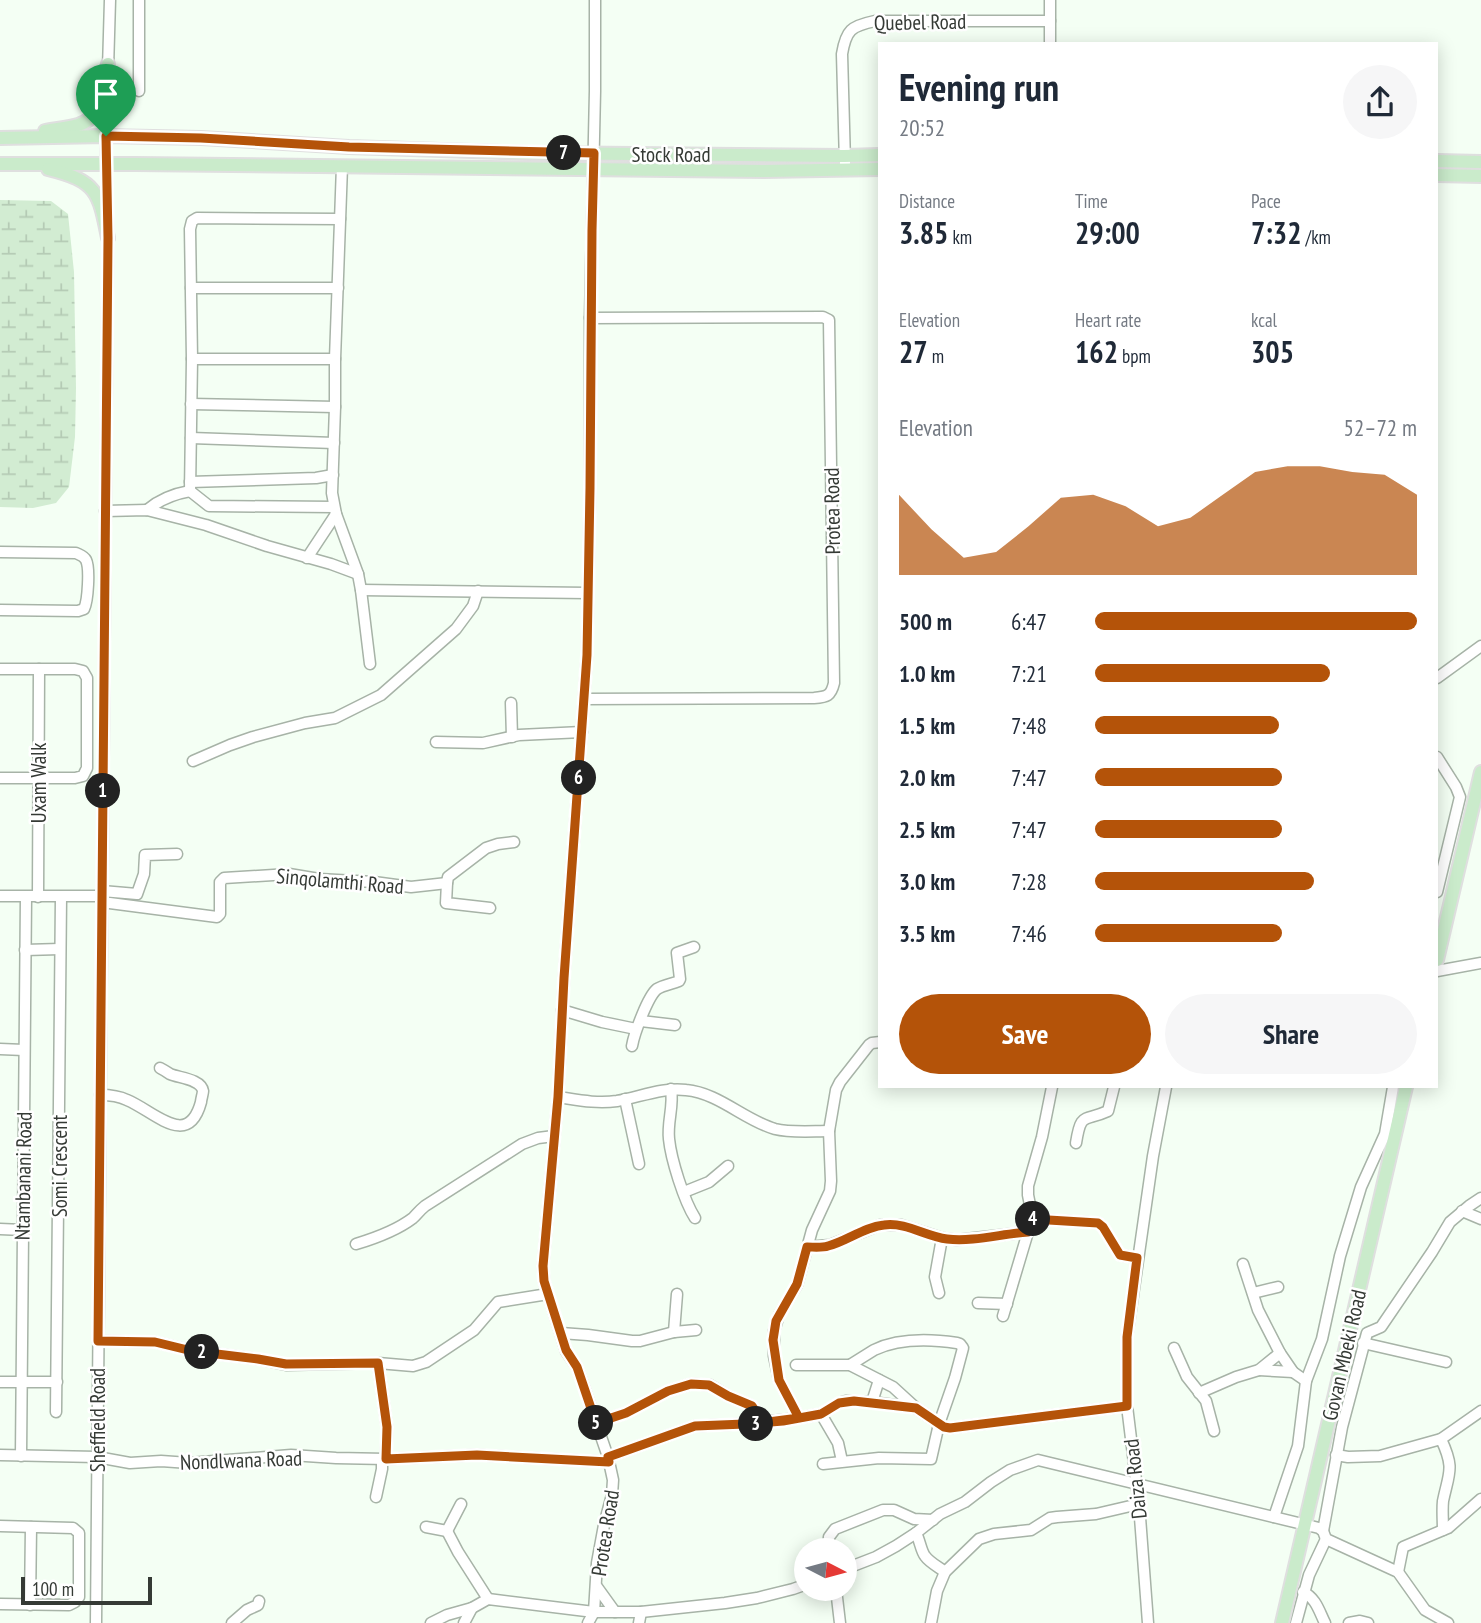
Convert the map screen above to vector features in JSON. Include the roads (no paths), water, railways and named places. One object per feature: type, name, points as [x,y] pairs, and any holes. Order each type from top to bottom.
[{"type":"main road","points":[[14,138],[80,125],[91,117],[101,99],[108,64]]},
{"type":"main road","name":"Stock Road","points":[[0,138],[106,136],[201,138],[373,148],[878,155]]},
{"type":"main road","points":[[1443,161],[1481,154]]},
{"type":"main road","points":[[1443,161],[1481,162]]},
{"type":"main road","name":"Stock Road","points":[[0,164],[764,172],[878,169]]},
{"type":"main road","points":[[27,164],[72,175],[89,185],[101,205],[108,238]]},
{"type":"main road","points":[[1438,175],[1481,176]]},
{"type":"main road","points":[[1438,956],[1481,772]]},
{"type":"main road","name":"Govan Mbeki Road","points":[[1282,1623],[1406,1088]]},
{"type":"street","name":"Sheffield Road","points":[[96,1623],[108,238],[106,136],[110,0]]},
{"type":"street","points":[[139,0],[139,91]]},
{"type":"street","name":"Protea Road","points":[[588,1623],[594,1612],[600,1547],[613,1486],[596,1423],[577,1367],[566,1350],[548,1294],[543,1266],[558,1097],[584,699],[590,488],[595,0]]},
{"type":"street","points":[[1050,0],[1050,42]]},
{"type":"street","name":"Quebel Road","points":[[845,171],[842,54],[849,30],[875,21],[1050,21]]},
{"type":"street","points":[[342,166],[335,359],[335,511],[358,574],[370,664]]},
{"type":"street","points":[[335,511],[209,506],[190,486],[190,229],[194,219],[340,219]]},
{"type":"street","points":[[191,288],[338,288]]},
{"type":"street","name":"Protea Road","points":[[584,699],[814,698],[829,695],[834,683],[829,320],[823,317],[590,318]]},
{"type":"street","points":[[192,359],[335,359]]},
{"type":"street","points":[[191,404],[335,407]]},
{"type":"street","points":[[191,438],[334,443]]},
{"type":"street","points":[[147,510],[165,497],[190,486],[333,475]]},
{"type":"street","points":[[206,526],[209,506]]},
{"type":"street","points":[[105,511],[147,510],[358,574]]},
{"type":"street","points":[[307,558],[335,511]]},
{"type":"street","points":[[0,552],[76,554],[84,557],[87,562],[87,602],[84,609],[0,610]]},
{"type":"street","points":[[361,590],[587,593]]},
{"type":"street","points":[[193,761],[253,737],[335,718],[381,695],[456,629],[473,606],[478,591]]},
{"type":"street","points":[[1438,677],[1481,646]]},
{"type":"street","points":[[0,669],[75,669],[83,671],[87,678],[87,768],[83,776],[0,778]]},
{"type":"street","name":"Uxam Walk","points":[[38,897],[39,669]]},
{"type":"street","points":[[511,703],[512,737]]},
{"type":"street","points":[[436,742],[483,743],[531,734],[582,732]]},
{"type":"street","points":[[1438,759],[1460,797],[1438,888]]},
{"type":"street","points":[[490,908],[446,904],[447,883],[450,876],[480,851],[490,845],[514,842]]},
{"type":"street","points":[[102,896],[137,894],[144,874],[145,855],[177,854]]},
{"type":"street","name":"Sinqolamthi Road","points":[[0,896],[102,896],[217,917],[220,914],[220,882],[224,878],[289,874],[411,887],[447,883]]},
{"type":"street","name":"Ntambanani Road","points":[[21,1456],[26,897]]},
{"type":"street","name":"Somi Crescent","points":[[57,1412],[61,897]]},
{"type":"street","points":[[632,1046],[652,995],[659,988],[680,979],[677,953],[694,947]]},
{"type":"street","points":[[25,950],[60,949]]},
{"type":"street","points":[[1438,971],[1481,963]]},
{"type":"street","points":[[562,1010],[602,1022],[675,1025]]},
{"type":"street","points":[[799,1418],[779,1380],[773,1340],[776,1321],[797,1284],[815,1222],[830,1191],[829,1131],[833,1100],[840,1082],[869,1045],[878,1042]]},
{"type":"street","points":[[0,1049],[24,1050]]},
{"type":"street","points":[[100,1095],[127,1099],[170,1124],[183,1126],[192,1122],[198,1114],[202,1087],[160,1068]]},
{"type":"street","points":[[1003,1316],[1032,1219],[1027,1191],[1052,1088]]},
{"type":"street","points":[[1076,1143],[1081,1122],[1090,1116],[1108,1111],[1114,1088]]},
{"type":"street","name":"Daiza Road","points":[[1148,1623],[1137,1483],[1127,1406],[1127,1337],[1137,1258],[1166,1088]]},
{"type":"street","points":[[1274,1517],[1298,1446],[1306,1381],[1320,1347],[1340,1256],[1357,1198],[1385,1134],[1393,1088]]},
{"type":"street","points":[[558,1097],[600,1103],[671,1090],[688,1090],[703,1094],[776,1129],[829,1131]]},
{"type":"street","points":[[671,1090],[673,1100],[669,1139],[684,1192],[695,1218]]},
{"type":"street","points":[[625,1100],[639,1164]]},
{"type":"street","points":[[356,1244],[387,1234],[412,1219],[425,1206],[522,1144],[554,1136]]},
{"type":"street","points":[[684,1192],[709,1182],[728,1166]]},
{"type":"street","points":[[1296,1623],[1303,1592],[1324,1535],[1336,1455],[1363,1343],[1368,1332],[1379,1328],[1448,1226],[1481,1198]]},
{"type":"street","points":[[1462,1212],[1481,1219]]},
{"type":"street","points":[[1032,1219],[1098,1223],[1120,1255],[1137,1258]]},
{"type":"street","points":[[807,1247],[831,1245],[880,1225],[901,1225],[942,1238],[969,1239],[1028,1232]]},
{"type":"street","points":[[0,1230],[23,1230]]},
{"type":"street","points":[[939,1293],[935,1277],[942,1238]]},
{"type":"street","points":[[1243,1264],[1264,1322],[1280,1353],[1293,1372],[1306,1381]]},
{"type":"street","points":[[1253,1293],[1278,1287]]},
{"type":"street","points":[[98,1341],[155,1342],[192,1351],[286,1364],[378,1363],[413,1366],[421,1364],[474,1330],[498,1302],[548,1294]]},
{"type":"street","points":[[674,1332],[677,1294]]},
{"type":"street","points":[[978,1303],[1007,1304]]},
{"type":"street","points":[[561,1333],[640,1341],[674,1332],[696,1330]]},
{"type":"street","points":[[823,1464],[879,1458],[931,1460],[962,1348],[960,1344],[936,1341],[893,1343],[850,1365]]},
{"type":"street","points":[[1363,1343],[1446,1362]]},
{"type":"street","points":[[1174,1349],[1186,1377],[1208,1405],[1214,1431]]},
{"type":"street","points":[[1259,1370],[1280,1353]]},
{"type":"street","points":[[376,1497],[382,1473],[387,1427],[378,1363]]},
{"type":"street","points":[[796,1365],[850,1365],[894,1387],[916,1408],[944,1427],[955,1428],[1127,1406]]},
{"type":"street","points":[[1199,1393],[1259,1370],[1293,1372]]},
{"type":"street","points":[[872,1402],[880,1380]]},
{"type":"street","points":[[0,1382],[57,1382]]},
{"type":"street","points":[[596,1423],[626,1413],[678,1387],[702,1384],[752,1406],[760,1423]]},
{"type":"street","points":[[608,1460],[695,1426],[799,1418],[821,1414],[845,1401],[916,1408]]},
{"type":"street","points":[[1336,1455],[1380,1456],[1441,1439],[1481,1411]]},
{"type":"street","points":[[821,1414],[838,1443],[842,1461]]},
{"type":"street","points":[[1441,1439],[1451,1468],[1443,1505],[1443,1530]]},
{"type":"street","name":"Nondlwana Road","points":[[0,1455],[97,1457],[130,1463],[183,1463],[285,1455],[384,1459],[477,1455],[608,1460]]},
{"type":"street","points":[[858,1564],[876,1557],[916,1533],[940,1514],[965,1502],[1010,1470],[1038,1460],[1304,1524],[1398,1572],[1425,1611],[1448,1623]]},
{"type":"street","points":[[1398,1572],[1404,1547],[1457,1522],[1481,1499]]},
{"type":"street","points":[[447,1531],[461,1504]]},
{"type":"street","points":[[931,1623],[937,1591],[945,1572],[973,1543],[986,1536],[1031,1530],[1050,1518],[1096,1514],[1139,1504]]},
{"type":"street","points":[[829,1538],[835,1529],[883,1510],[894,1510],[914,1519],[933,1520]]},
{"type":"street","points":[[0,1526],[73,1528],[79,1533],[79,1597],[75,1602],[69,1605],[0,1604]]},
{"type":"street","points":[[30,1605],[31,1527]]},
{"type":"street","points":[[426,1527],[447,1531]]},
{"type":"street","points":[[447,1531],[488,1599]]},
{"type":"street","points":[[916,1533],[927,1559],[945,1572]]},
{"type":"street","points":[[597,1586],[615,1612]]},
{"type":"street","points":[[431,1623],[488,1599],[594,1612],[615,1612],[640,1618],[794,1590]]},
{"type":"street","points":[[1303,1592],[1315,1601],[1325,1623]]},
{"type":"street","points":[[232,1623],[247,1610],[258,1605],[259,1601]]},
{"type":"street","points":[[837,1601],[840,1623]]},
{"type":"street","points":[[464,1623],[472,1608]]},
{"type":"street","points":[[1425,1611],[1425,1622]]},
{"type":"street","points":[[1349,1623],[1368,1623]]}]
